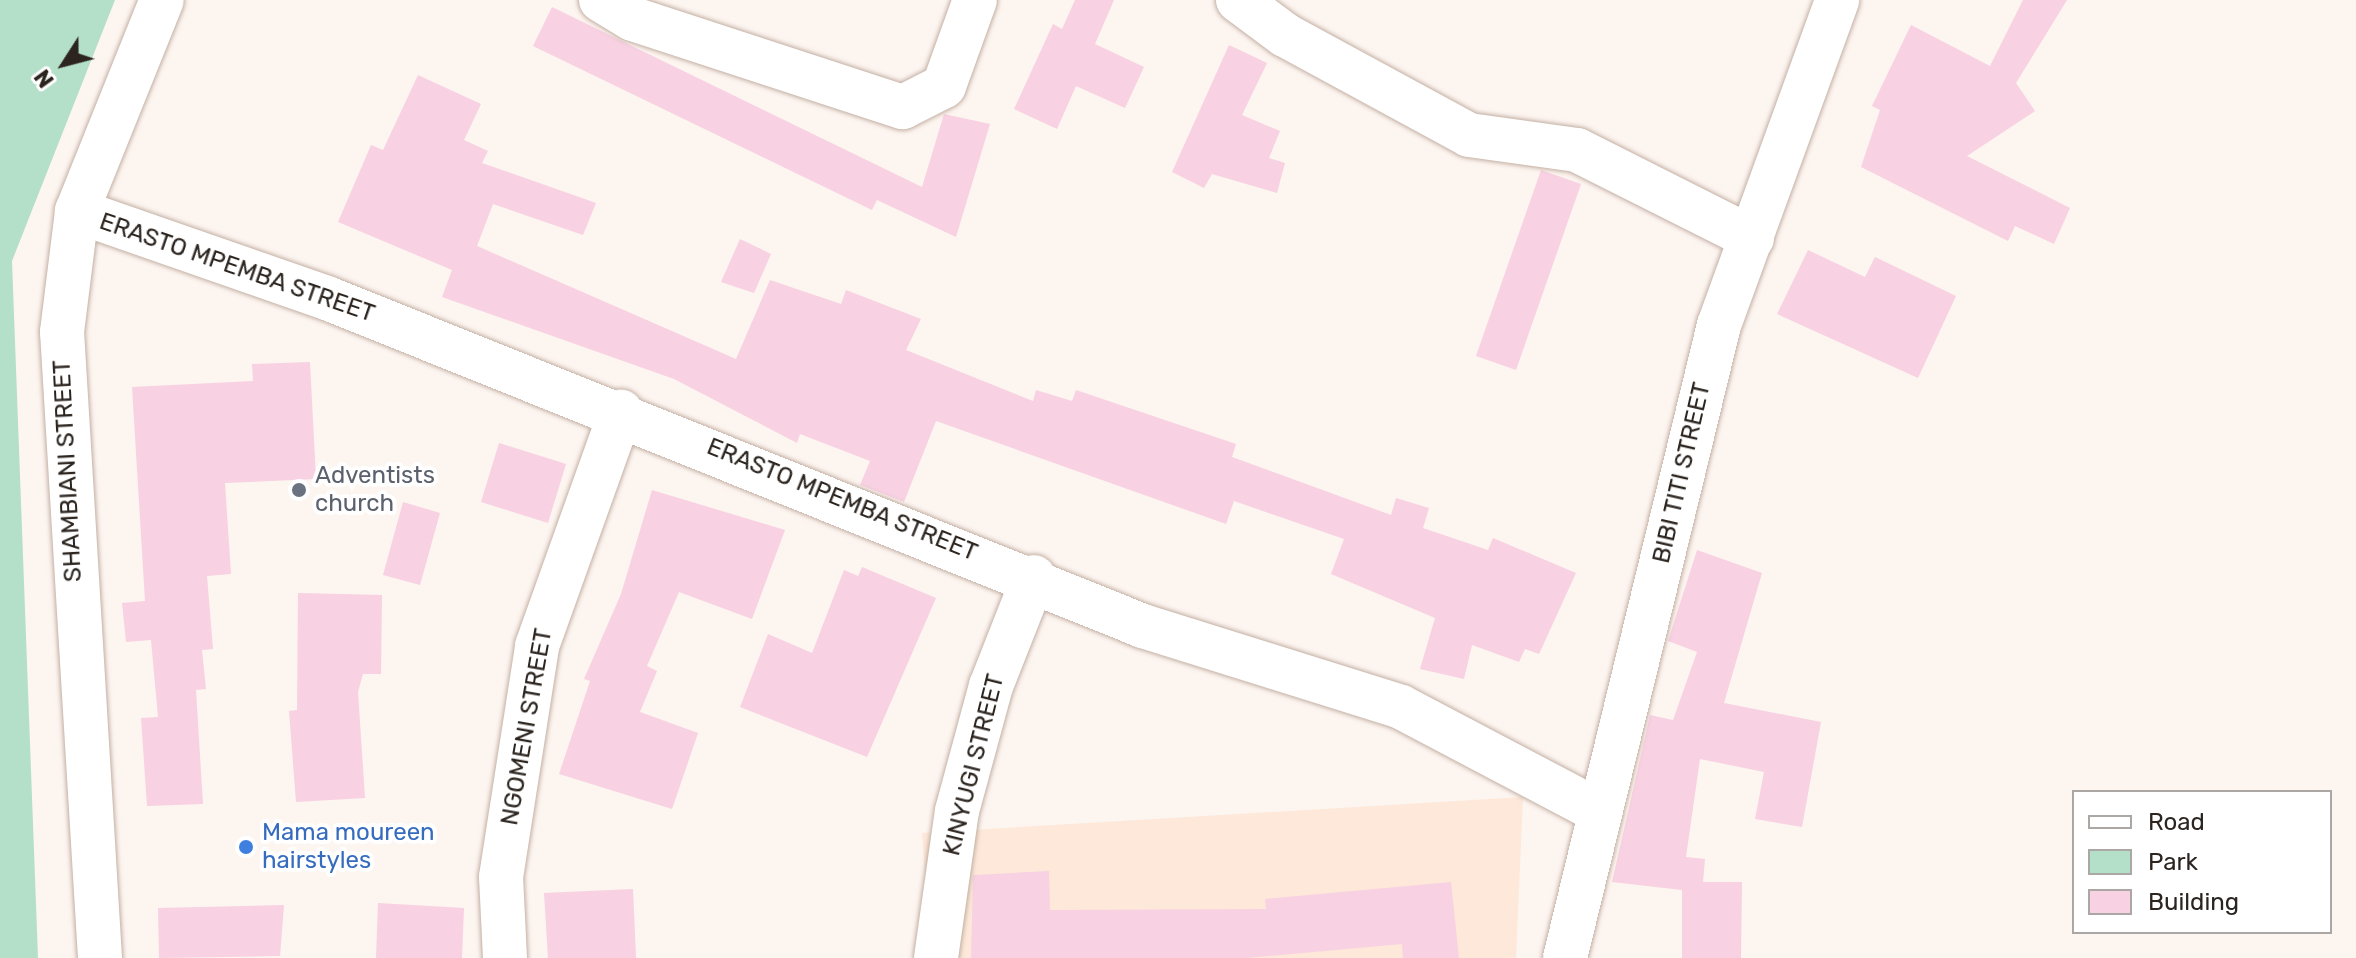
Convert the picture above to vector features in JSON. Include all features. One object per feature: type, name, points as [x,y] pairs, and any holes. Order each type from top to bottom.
[{"type":"street","name":"SHAMBIANI STREET","points":[[100,958],[64,453],[62,332],[77,211],[162,0]]},
{"type":"street","points":[[601,0],[633,19],[903,107],[944,86],[975,0]]},
{"type":"street","points":[[1238,0],[1285,35],[1469,135],[1577,150],[1752,238]]},
{"type":"street","name":"BIBI TITI STREET","points":[[1565,958],[1596,810],[1689,431],[1752,238],[1837,0]]},
{"type":"street","name":"ERASTO MPEMBA STREET","points":[[77,211],[327,298],[621,412],[1224,655],[1441,723],[1596,810]]},
{"type":"street","name":"NGOMENI STREET","points":[[505,958],[501,877],[537,646],[621,412]]},
{"type":"street","name":"KINYUGI STREET","points":[[936,958],[957,811],[991,686],[1034,577]]},
{"type":"shaded area","points":[[1523,797],[1516,958],[931,958],[922,833]]},
{"type":"green space","points":[[0,0],[115,0],[12,261],[38,958],[0,958]]},
{"type":"building","points":[[1075,0],[1114,0],[1095,44],[1144,67],[1125,108],[1076,86],[1057,129],[1014,109],[1053,24],[1062,29]]},
{"type":"building","points":[[2023,0],[2067,0],[2016,83],[2035,111],[1967,156],[2070,208],[2054,244],[2015,226],[2008,241],[1861,167],[1880,110],[1872,106],[1911,25],[1990,66]]},
{"type":"building","points":[[552,7],[922,187],[944,114],[990,124],[956,237],[877,200],[872,210],[533,46]]},
{"type":"building","points":[[1229,45],[1267,63],[1242,115],[1280,131],[1269,158],[1285,163],[1277,193],[1212,174],[1204,188],[1172,172]]},
{"type":"building","points":[[418,75],[481,104],[464,140],[488,151],[482,163],[596,203],[583,235],[493,204],[477,246],[736,359],[770,280],[841,304],[846,290],[921,319],[906,350],[1033,401],[1036,390],[1072,401],[1076,390],[1236,444],[1232,457],[1391,515],[1396,498],[1429,508],[1423,528],[1488,550],[1493,538],[1576,573],[1539,654],[1525,649],[1519,662],[1472,645],[1464,679],[1420,669],[1435,618],[1331,574],[1344,539],[1234,501],[1226,524],[936,421],[904,502],[860,485],[870,461],[800,434],[797,443],[674,379],[442,297],[452,270],[338,222],[371,145],[383,150]]},
{"type":"building","points":[[1541,170],[1581,184],[1516,370],[1476,356]]},
{"type":"building","points":[[740,239],[771,254],[754,293],[721,282]]},
{"type":"building","points":[[1808,250],[1865,277],[1875,257],[1956,296],[1918,378],[1777,314]]},
{"type":"building","points":[[310,362],[316,479],[225,483],[231,574],[207,576],[213,649],[202,650],[206,689],[196,690],[203,804],[147,806],[141,718],[158,717],[151,640],[126,642],[122,603],[145,601],[132,387],[253,381],[252,364]]},
{"type":"building","points":[[499,443],[566,464],[548,523],[481,502]]},
{"type":"building","points":[[652,490],[785,530],[752,619],[679,592],[647,666],[657,671],[640,712],[698,733],[672,809],[559,774],[590,681],[584,679],[621,594]]},
{"type":"building","points":[[403,502],[440,513],[420,585],[383,575]]},
{"type":"building","points":[[1697,550],[1762,573],[1724,703],[1821,722],[1802,827],[1755,819],[1764,772],[1700,759],[1686,857],[1705,859],[1703,882],[1742,882],[1741,958],[1682,958],[1682,890],[1612,882],[1650,715],[1673,720],[1697,652],[1668,641]]},
{"type":"building","points":[[862,567],[936,598],[867,757],[740,707],[768,634],[812,653],[844,570],[858,576]]},
{"type":"building","points":[[298,593],[382,595],[381,674],[363,674],[358,692],[365,798],[296,802],[289,711],[297,710]]},
{"type":"building","points":[[1049,871],[1050,910],[1266,909],[1265,899],[1451,882],[1459,958],[1403,958],[1402,944],[1247,958],[971,958],[973,875]]},
{"type":"building","points":[[633,889],[636,958],[548,958],[544,893]]},
{"type":"building","points":[[378,903],[464,908],[462,958],[376,958]]},
{"type":"building","points":[[284,905],[280,956],[159,958],[158,908]]},
{"type":"place","name":"Adventists church","points":[[299,490]]},
{"type":"place","name":"Mama moureen hairstyles","points":[[246,847]]}]
